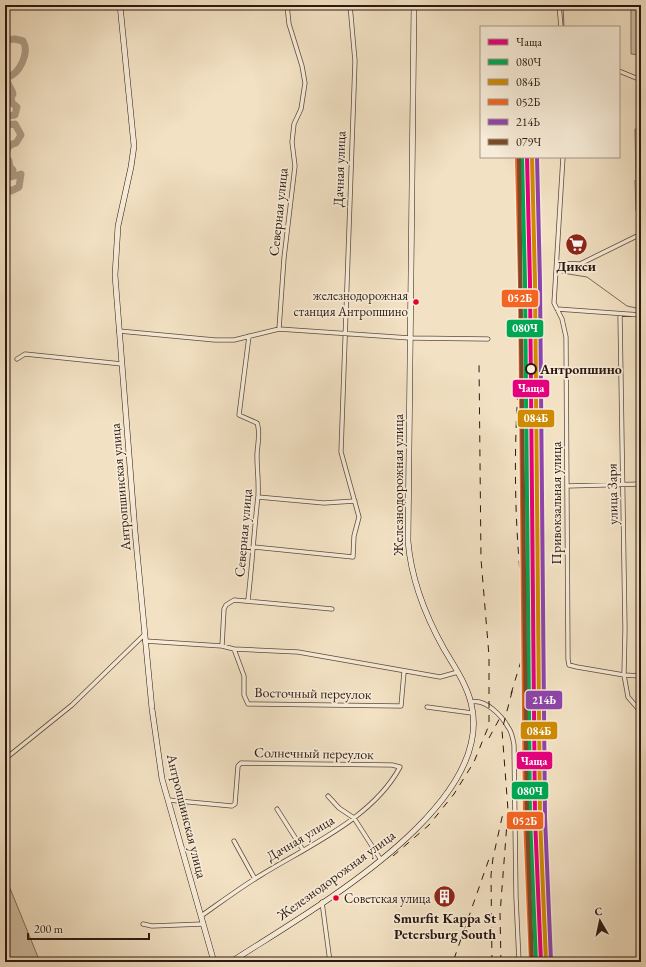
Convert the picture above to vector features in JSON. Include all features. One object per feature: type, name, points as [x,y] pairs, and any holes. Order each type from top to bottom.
[{"type":"street","name":"Антропшинская улица","points":[[120,5],[134,146],[118,226],[115,255],[119,331],[145,641],[152,709],[162,779],[214,962]]},
{"type":"street","name":"Северная улица","points":[[279,329],[284,258],[295,166],[292,142],[294,124],[300,110],[305,83],[302,66],[291,35],[287,5]]},
{"type":"street","name":"Дачная улица","points":[[350,5],[355,61],[348,209],[346,333],[341,452],[355,501]]},
{"type":"street","name":"Железнодорожная улица","points":[[231,962],[322,902],[381,860],[420,826],[449,788],[463,766],[470,749],[474,732],[474,713],[471,702],[458,672],[432,625],[414,581],[410,560],[408,493],[414,5]]},
{"type":"street","points":[[559,5],[561,26]]},
{"type":"street","points":[[620,71],[641,80]]},
{"type":"street","name":"Привокзальная улица","points":[[563,158],[554,303],[562,319],[566,337],[570,665],[624,675]]},
{"type":"street","points":[[557,264],[580,264],[641,234]]},
{"type":"street","points":[[557,309],[641,315]]},
{"type":"street","name":"улица Заря","points":[[620,314],[625,629],[624,675],[628,697],[641,712]]},
{"type":"street","points":[[119,331],[215,340],[234,340],[279,329],[410,338],[488,339]]},
{"type":"street","name":"Северная улица","points":[[248,600],[258,497],[257,457],[259,428],[257,423],[240,415],[249,336]]},
{"type":"street","points":[[17,359],[25,354],[122,364]]},
{"type":"street","points":[[567,486],[641,484]]},
{"type":"street","points":[[254,547],[353,557],[354,536],[359,517],[355,501],[324,503],[258,497]]},
{"type":"street","points":[[222,646],[224,609],[226,605],[234,600],[248,600],[285,606],[332,609]]},
{"type":"street","points":[[5,759],[72,705],[145,634]]},
{"type":"street","points":[[145,641],[222,646],[234,649],[298,652],[404,672],[440,677],[458,672]]},
{"type":"street","name":"Восточный переулок","points":[[234,649],[244,676],[244,695],[248,704],[401,706],[404,672]]},
{"type":"street","points":[[624,675],[641,676]]},
{"type":"street","points":[[471,702],[479,701],[490,708],[509,727],[513,740],[515,755],[516,897],[519,962]]},
{"type":"street","points":[[427,707],[474,713]]},
{"type":"street","name":"Солнечный переулок","points":[[168,800],[232,806],[235,804],[238,766],[241,763],[392,765],[400,767]]},
{"type":"street","name":"Дачная улица","points":[[201,916],[255,879],[354,818],[376,800],[400,767]]},
{"type":"street","points":[[328,796],[339,808],[354,818],[381,860]]},
{"type":"street","points":[[277,809],[303,850]]},
{"type":"street","points":[[234,841],[255,879]]},
{"type":"street","points":[[322,902],[330,962]]},
{"type":"street","points":[[143,924],[152,926],[203,924]]},
{"type":"shaded area","points":[[631,7],[641,7],[641,55],[631,54]]},
{"type":"shaded area","points":[[641,128],[641,179],[636,179],[635,129]]},
{"type":"shaded area","points":[[635,180],[641,180],[641,208],[636,211]]},
{"type":"shaded area","points":[[5,876],[40,962],[5,962]]},
{"type":"waterway","points":[[563,5],[564,26]]},
{"type":"waterway","points":[[5,43],[6,40],[15,39],[23,41],[25,46],[22,63],[16,72],[7,77],[7,82],[13,94],[11,97],[12,103],[17,107],[15,115],[8,116],[5,111]]},
{"type":"waterway","points":[[5,128],[6,125],[15,124],[21,135],[16,143],[8,148],[6,158],[13,170],[11,177],[21,174],[19,187],[11,191],[5,188]]},
{"type":"waterway","points":[[562,273],[587,277],[627,306],[641,309]]},
{"type":"railway","points":[[393,856],[429,825],[454,794],[474,762],[489,725],[489,656],[481,559],[479,362]]},
{"type":"railway","points":[[520,365],[516,424],[516,513],[523,601]]},
{"type":"railway","points":[[523,603],[525,817],[529,962]]},
{"type":"railway","points":[[511,694],[521,661]]},
{"type":"railway","points":[[501,962],[500,914],[508,810],[502,730],[513,688]]},
{"type":"railway","points":[[489,738],[502,714]]},
{"type":"railway","points":[[492,962],[491,875],[493,858],[503,813]]},
{"type":"railway","points":[[454,959],[489,859]]},
{"type":"transit line","name":"052Б","points":[[517,158],[520,283],[525,818],[531,962]]},
{"type":"transit line","name":"079Ч","points":[[519,158],[527,817],[532,962]]},
{"type":"transit line","name":"080Ч","points":[[522,158],[525,283],[530,818],[536,962]]},
{"type":"transit line","name":"Чаща","points":[[527,158],[530,283],[535,818],[541,962]]},
{"type":"transit line","name":"084Б","points":[[532,158],[535,283],[540,818],[546,962]]},
{"type":"transit line","name":"214Ь","points":[[537,158],[540,283],[545,818],[551,961]]},
{"type":"place","name":"Дикси","points":[[576,244]]},
{"type":"place","name":"железнодорожная станция Антропшино","points":[[416,302]]},
{"type":"place","name":"Антропшино","points":[[531,369]]},
{"type":"place","name":"Smurfit Kappa St Petersburg South","points":[[445,896]]},
{"type":"place","name":"Советская улица","points":[[336,898]]}]
